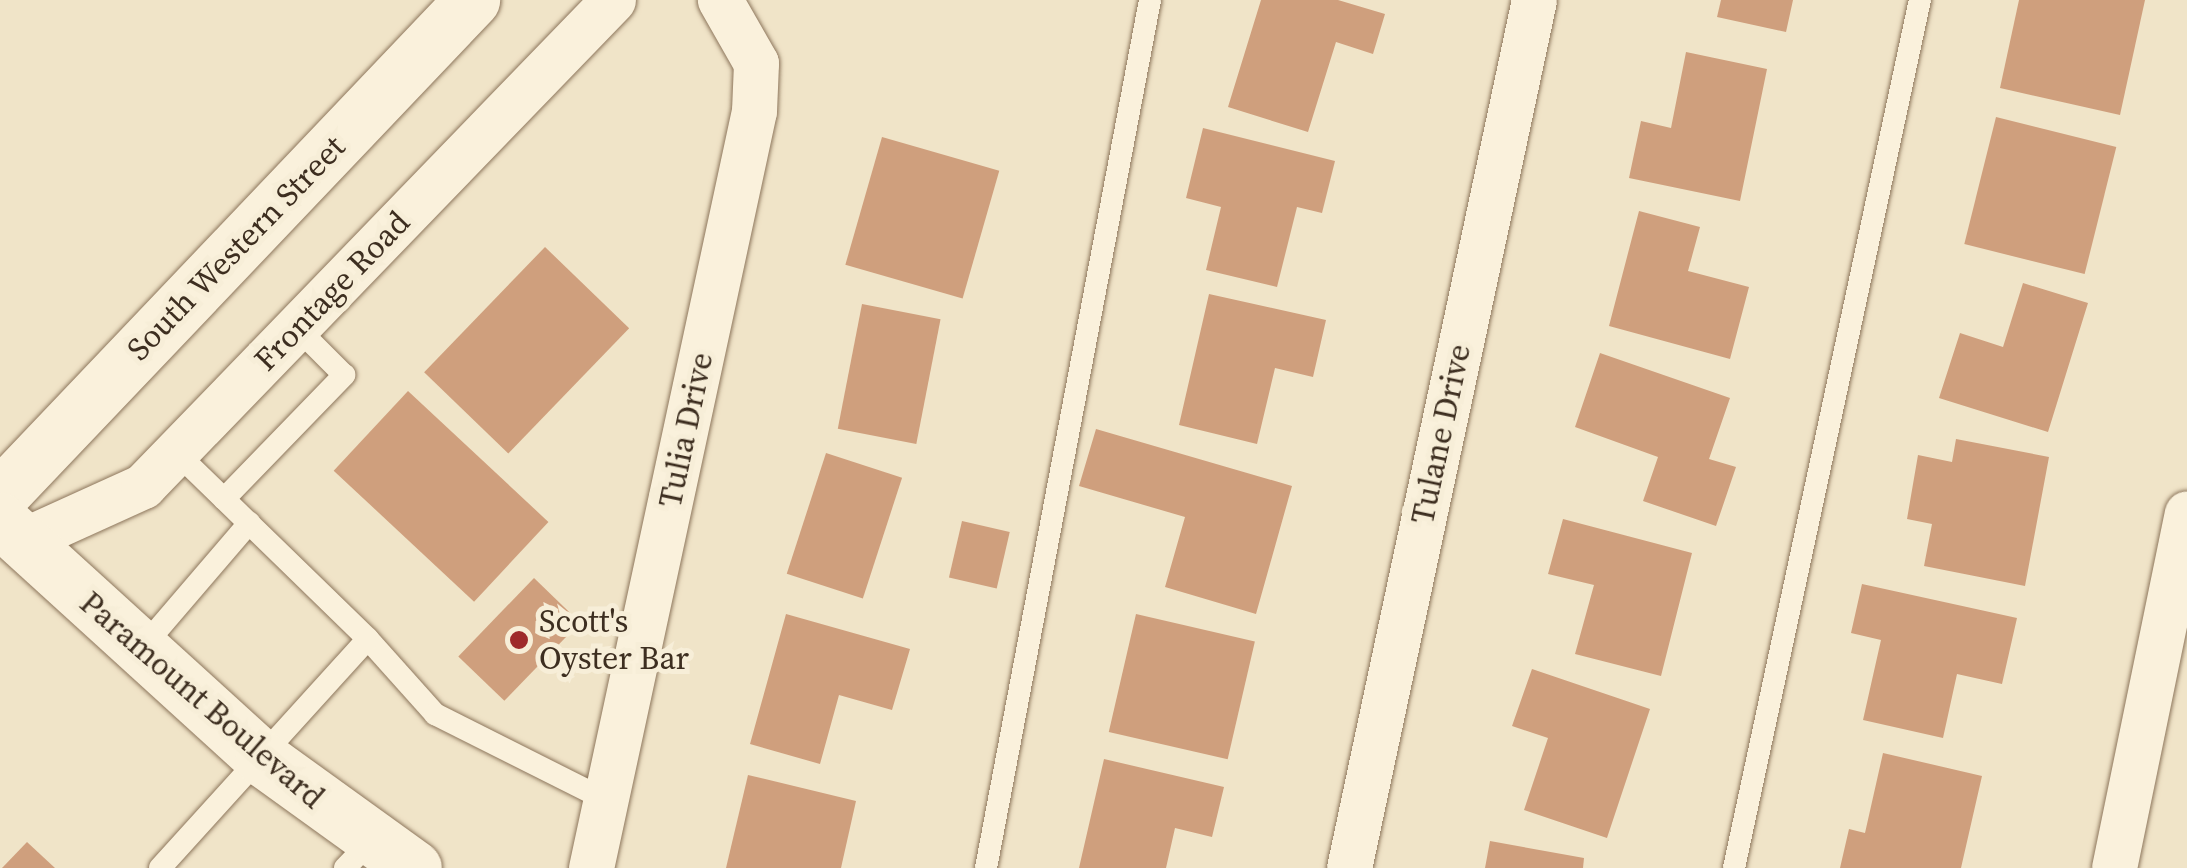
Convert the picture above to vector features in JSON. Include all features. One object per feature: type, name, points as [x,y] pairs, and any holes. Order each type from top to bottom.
[{"type":"main road","name":"South Western Street","points":[[7,519],[472,0]]},
{"type":"main road","name":"Paramount Boulevard","points":[[7,519],[140,650],[377,859]]},
{"type":"street","name":"Frontage Road","points":[[7,519],[142,486],[613,0]]},
{"type":"street","name":"Tulia Drive","points":[[591,868],[754,110],[756,63],[720,0]]},
{"type":"street","name":"Tulane Drive","points":[[1349,868],[1534,0]]},
{"type":"street","points":[[2114,868],[2187,514]]},
{"type":"lane","points":[[986,868],[1150,0]]},
{"type":"lane","points":[[1734,868],[1920,0]]},
{"type":"lane","points":[[224,499],[344,374],[297,328]]},
{"type":"lane","points":[[176,452],[368,639],[435,714],[606,800]]},
{"type":"lane","points":[[140,650],[249,523]]},
{"type":"lane","points":[[160,868],[368,639]]},
{"type":"building","points":[[1261,0],[1338,0],[1385,14],[1373,54],[1336,42],[1308,132],[1228,107]]},
{"type":"building","points":[[1721,0],[1793,0],[1786,32],[1717,17]]},
{"type":"building","points":[[2019,0],[2145,0],[2120,115],[2000,88]]},
{"type":"building","points":[[1686,52],[1767,69],[1740,201],[1629,178],[1641,121],[1671,128]]},
{"type":"building","points":[[1996,117],[2116,147],[2085,274],[1964,244]]},
{"type":"building","points":[[1203,128],[1335,161],[1322,213],[1297,207],[1277,287],[1206,270],[1221,207],[1186,198]]},
{"type":"building","points":[[882,137],[999,171],[963,298],[845,265]]},
{"type":"building","points":[[1639,211],[1700,227],[1688,271],[1749,287],[1730,359],[1609,326]]},
{"type":"building","points":[[545,247],[629,328],[508,453],[424,372]]},
{"type":"building","points":[[2023,283],[2088,303],[2048,432],[1939,398],[1960,333],[2003,347]]},
{"type":"building","points":[[1209,294],[1326,320],[1313,377],[1275,368],[1257,444],[1179,425]]},
{"type":"building","points":[[862,304],[941,319],[916,444],[838,429]]},
{"type":"building","points":[[1600,353],[1730,398],[1709,459],[1736,467],[1716,526],[1643,501],[1658,457],[1575,427]]},
{"type":"building","points":[[408,391],[548,522],[474,602],[334,471]]},
{"type":"building","points":[[1096,429],[1292,486],[1256,614],[1165,587],[1185,517],[1079,486]]},
{"type":"building","points":[[1956,439],[2049,457],[2025,586],[1924,566],[1932,524],[1907,519],[1918,455],[1952,462]]},
{"type":"building","points":[[826,453],[902,478],[863,599],[787,574]]},
{"type":"building","points":[[1563,519],[1692,553],[1661,676],[1575,654],[1594,585],[1548,574]]},
{"type":"building","points":[[962,521],[1010,532],[997,589],[949,578]]},
{"type":"building","name":"Scott's Oyster Bar","points":[[534,578],[580,622],[504,701],[458,656]]},
{"type":"building","points":[[1862,584],[2017,618],[2002,684],[1957,674],[1943,738],[1863,720],[1881,640],[1851,633]]},
{"type":"building","points":[[786,614],[910,649],[892,710],[839,695],[820,764],[750,744]]},
{"type":"building","points":[[1136,614],[1255,641],[1228,759],[1109,732]]},
{"type":"building","points":[[1532,669],[1650,709],[1607,838],[1524,810],[1548,738],[1512,726]]},
{"type":"building","points":[[1883,753],[1982,776],[1961,868],[1840,868],[1849,829],[1865,833]]},
{"type":"building","points":[[1104,759],[1224,787],[1212,837],[1175,828],[1166,868],[1079,868]]},
{"type":"building","points":[[748,775],[856,801],[841,868],[726,868]]},
{"type":"building","points":[[1490,841],[1584,858],[1583,868],[1485,868]]},
{"type":"building","points":[[27,842],[55,868],[2,868]]},
{"type":"place","name":"Scott's Oyster Bar","points":[[519,640]]}]
